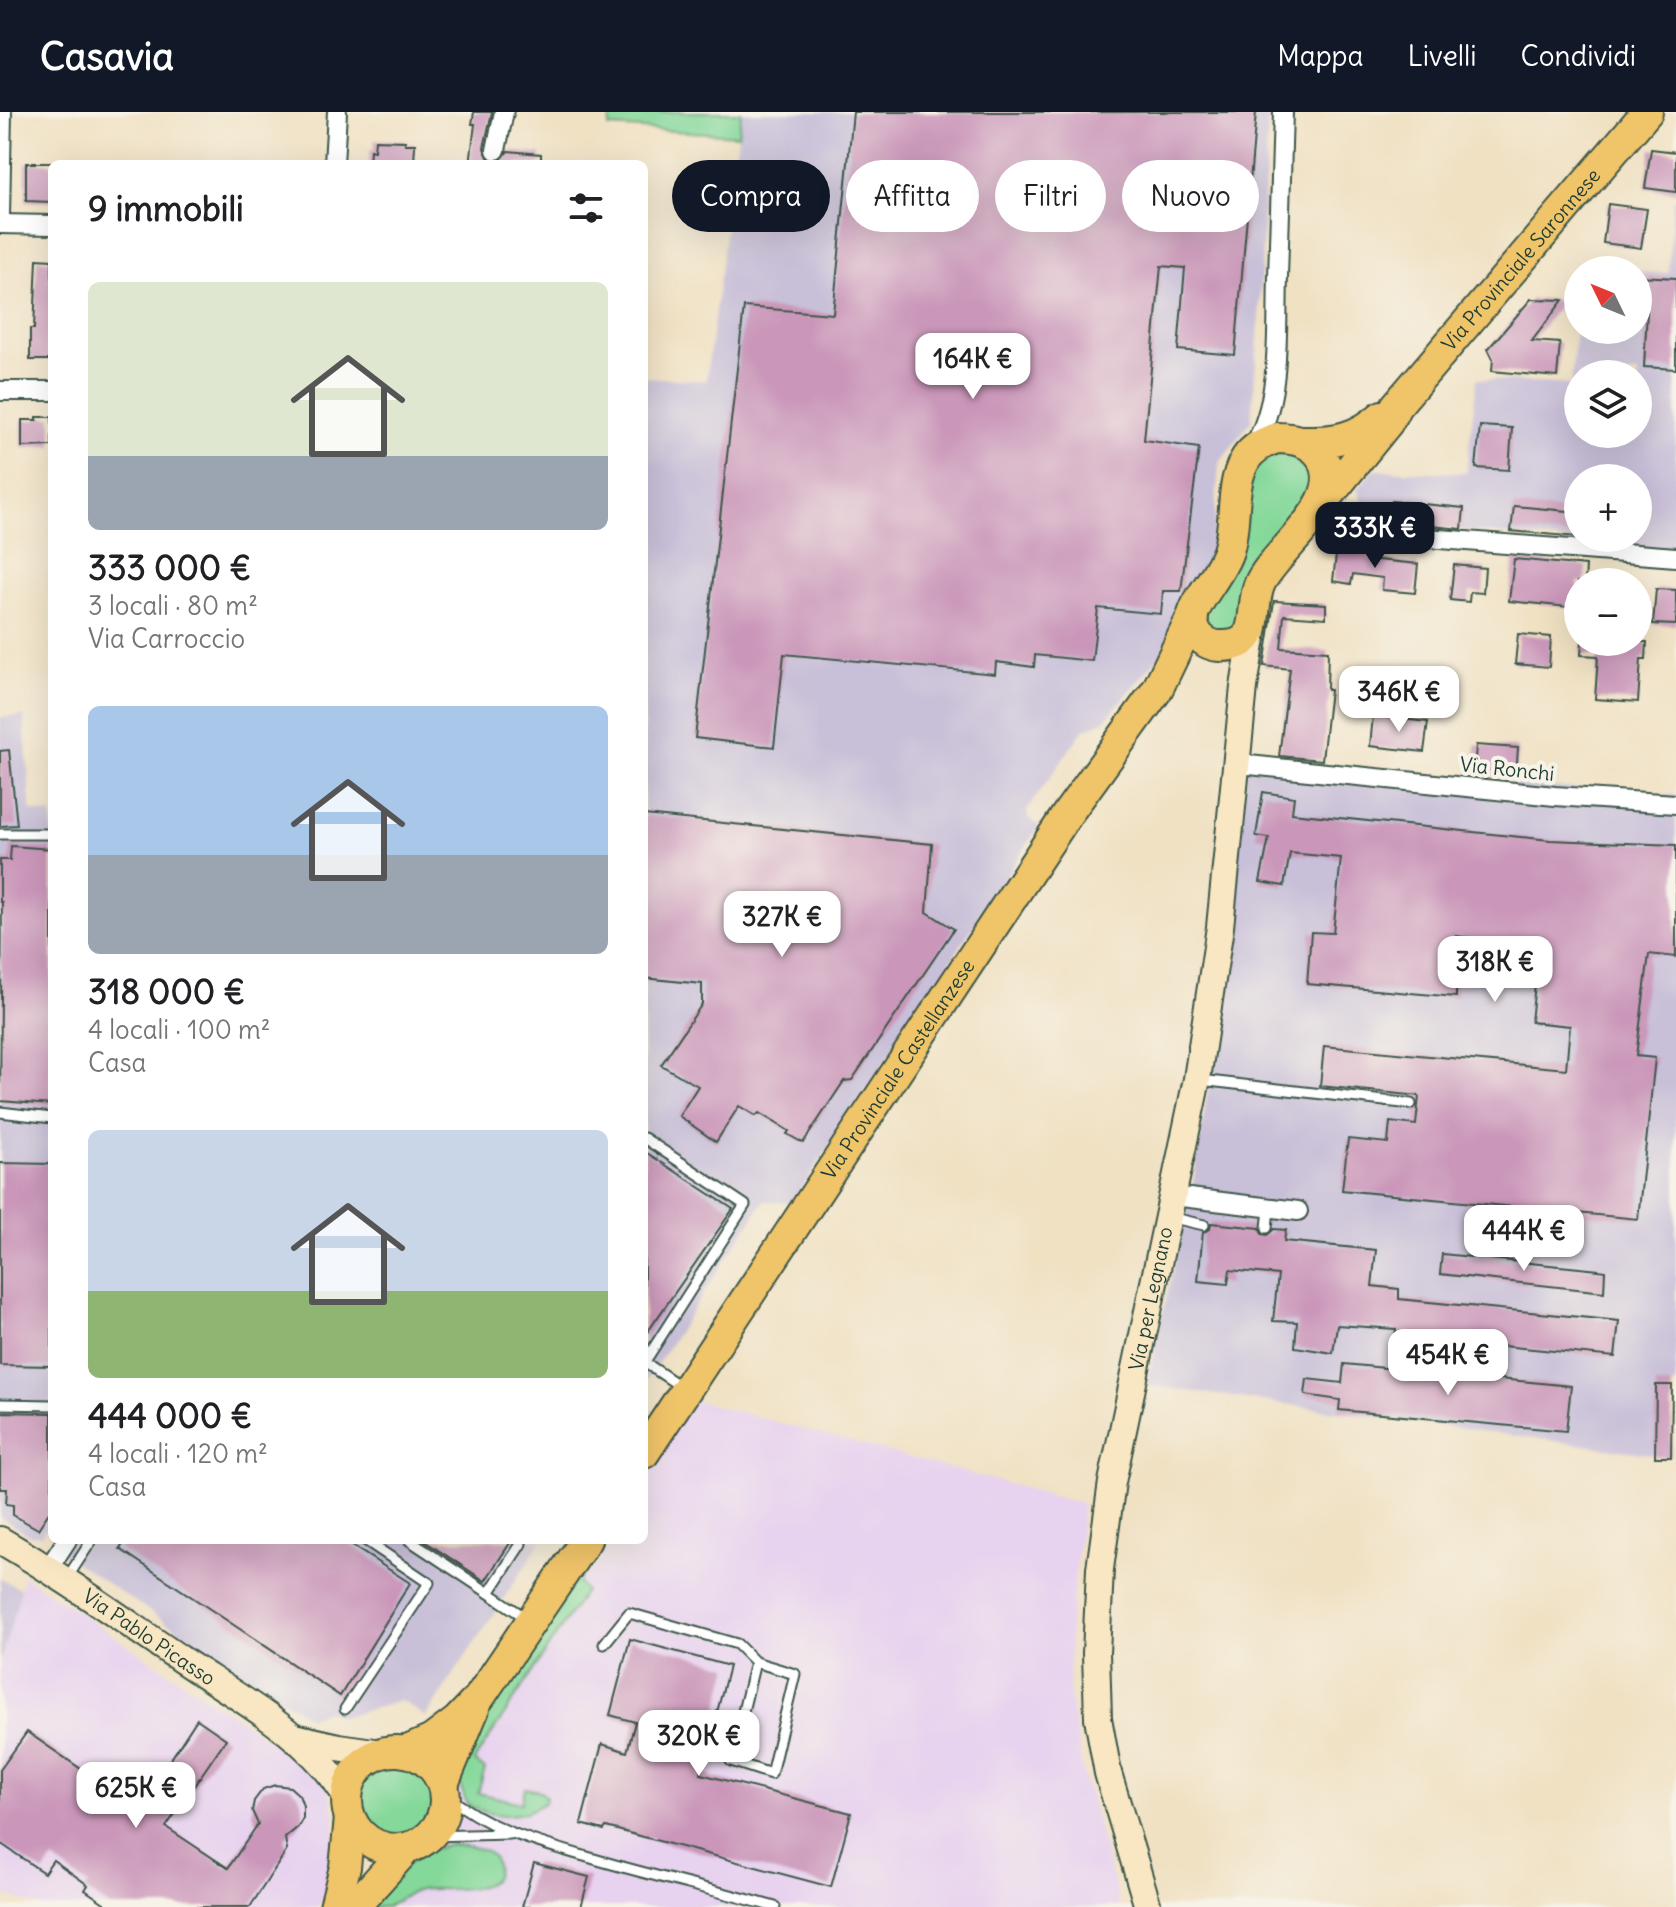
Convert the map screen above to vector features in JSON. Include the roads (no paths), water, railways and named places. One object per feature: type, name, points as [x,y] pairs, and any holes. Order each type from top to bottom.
[{"type":"main road","name":"Via Provinciale Saronnese","points":[[1250,453],[1270,440],[1342,440],[1369,427],[1396,406],[1647,112]]},
{"type":"main road","name":"Via Provinciale Saronnese","points":[[1254,626],[1255,599],[1270,565],[1327,508],[1396,406]]},
{"type":"main road","points":[[1297,440],[1319,453],[1325,463],[1327,508]]},
{"type":"main road","name":"Via Provinciale Castellanzese","points":[[648,1447],[1068,813],[1157,690],[1193,615],[1228,554],[1238,476],[1250,453]]},
{"type":"main road","points":[[1193,615],[1195,631],[1202,640],[1219,646]]},
{"type":"main road","name":"Via Provinciale Castellanzese","points":[[1157,690],[1185,664],[1219,646],[1238,644],[1254,626]]},
{"type":"main road","points":[[335,1907],[345,1867],[350,1783],[357,1770],[368,1760],[432,1740],[457,1721],[479,1698],[583,1544]]},
{"type":"main road","points":[[354,1907],[442,1816],[444,1789],[479,1698]]},
{"type":"main road","points":[[393,1752],[428,1763],[444,1789]]},
{"type":"main road","points":[[348,1808],[367,1840],[379,1846],[418,1842]]},
{"type":"street","points":[[0,216],[2,112]]},
{"type":"street","points":[[334,160],[337,112]]},
{"type":"street","points":[[496,150],[504,112]]},
{"type":"street","points":[[1250,453],[1265,428],[1271,404],[1283,112]]},
{"type":"street","points":[[0,224],[48,225]]},
{"type":"street","points":[[0,391],[48,391]]},
{"type":"street","points":[[1271,404],[1279,429],[1297,440]]},
{"type":"street","points":[[1327,508],[1374,534],[1676,557]]},
{"type":"street","name":"Via per Legnano","points":[[1148,1907],[1102,1745],[1098,1718],[1096,1639],[1100,1569],[1112,1482],[1197,1079],[1220,927],[1239,764],[1244,687],[1254,626]]},
{"type":"street","name":"Via per Legnano","points":[[1219,646],[1239,659],[1244,687]]},
{"type":"street","name":"Via Ronchi","points":[[1239,764],[1551,796],[1676,804]]},
{"type":"street","points":[[1171,1206],[1298,1211]]},
{"type":"street","name":"Via Pablo Picasso","points":[[0,1540],[57,1575],[294,1737],[339,1784],[348,1808]]},
{"type":"street","points":[[57,1575],[66,1544]]},
{"type":"street","name":"Via Pablo Picasso","points":[[294,1737],[338,1747],[393,1752]]},
{"type":"lane","points":[[0,834],[48,834]]},
{"type":"lane","points":[[1197,1079],[1411,1104]]},
{"type":"lane","points":[[0,1112],[48,1118]]},
{"type":"lane","points":[[648,1141],[745,1205],[648,1357]]},
{"type":"lane","points":[[1171,1206],[1204,1225]]},
{"type":"lane","points":[[1267,1228],[1269,1209]]},
{"type":"lane","points":[[648,1366],[686,1390]]},
{"type":"lane","points":[[0,1404],[48,1405]]},
{"type":"lane","points":[[57,1575],[88,1544]]},
{"type":"lane","points":[[345,1709],[429,1583],[371,1544]]},
{"type":"lane","points":[[415,1544],[489,1593],[524,1632]]},
{"type":"lane","points":[[489,1593],[521,1544]]},
{"type":"lane","points":[[604,1644],[629,1613],[737,1644],[755,1662],[795,1674],[771,1774],[731,1761],[755,1662]]},
{"type":"lane","points":[[444,1789],[462,1808],[510,1834],[775,1907]]},
{"type":"lane","points":[[418,1842],[510,1834]]}]
